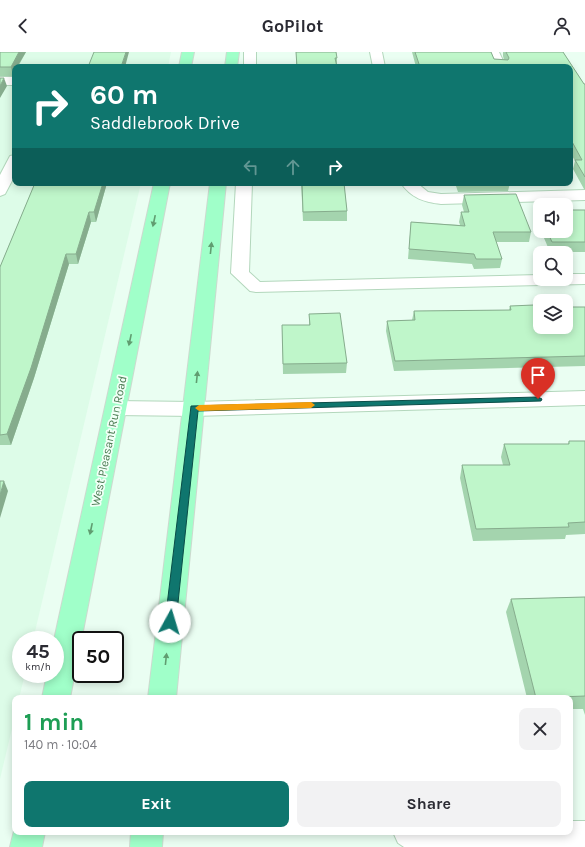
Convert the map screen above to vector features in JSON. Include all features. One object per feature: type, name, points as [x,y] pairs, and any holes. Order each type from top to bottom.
[{"type":"main road","points":[[186,64],[188,52]]},
{"type":"main road","points":[[231,64],[233,52]]},
{"type":"main road","name":"West Pleasant Run Road","points":[[57,695],[161,186]]},
{"type":"main road","points":[[162,695],[218,186]]},
{"type":"main road","points":[[26,847],[28,835]]},
{"type":"main road","points":[[146,847],[147,835]]},
{"type":"street","points":[[250,52],[250,64]]},
{"type":"street","points":[[376,52],[378,64]]},
{"type":"street","points":[[493,52],[499,64]]},
{"type":"street","points":[[0,81],[12,81]]},
{"type":"street","points":[[0,191],[12,165]]},
{"type":"street","points":[[244,186],[240,273],[256,287],[585,279]]},
{"type":"street","points":[[411,186],[427,198],[441,199],[555,189],[585,196]]},
{"type":"street","points":[[116,408],[194,408],[585,398]]},
{"type":"street","points":[[414,835],[426,842],[585,837]]},
{"type":"shaded area","points":[[0,52],[171,52],[169,64],[12,64],[12,186],[140,186],[35,631],[12,631],[12,683],[23,683],[20,695],[12,695],[12,729],[0,779]]},
{"type":"building","points":[[0,52],[19,52],[11,67],[0,67]]},
{"type":"building","points":[[94,52],[126,52],[122,64],[89,64]]},
{"type":"building","points":[[296,52],[336,52],[336,64],[297,64]]},
{"type":"building","points":[[415,52],[491,52],[494,59],[508,60],[509,58],[506,52],[563,52],[571,64],[419,64]]},
{"type":"building","points":[[573,67],[585,84],[585,177],[575,160],[582,160],[573,144]]},
{"type":"building","points":[[0,78],[4,78],[0,86]]},
{"type":"building","points":[[34,186],[102,186],[94,212],[89,212],[76,254],[66,254],[31,368],[7,434],[0,435],[0,267]]},
{"type":"building","points":[[302,186],[344,186],[347,211],[303,212]]},
{"type":"building","points":[[516,194],[531,232],[493,232],[502,259],[476,259],[474,254],[409,249],[411,222],[465,226],[461,212],[469,212],[464,195]]},
{"type":"building","points":[[573,210],[585,210],[585,242],[552,242],[550,238],[573,238]]},
{"type":"building","points":[[533,305],[533,334],[573,334],[573,307],[585,307],[585,356],[395,361],[387,321],[415,320],[414,311],[511,310],[510,306]]},
{"type":"building","points":[[340,313],[347,363],[283,364],[282,325],[310,325],[309,314]]},
{"type":"building","points":[[569,441],[585,441],[585,522],[568,523],[569,527],[476,529],[462,465],[510,465],[504,444],[569,444]]},
{"type":"building","points":[[0,481],[4,481],[0,495]]},
{"type":"building","points":[[585,597],[585,696],[535,695],[511,599]]},
{"type":"slow traffic","points":[[199,408],[311,405]]},
{"type":"route","points":[[170,622],[194,408],[538,399]]}]
